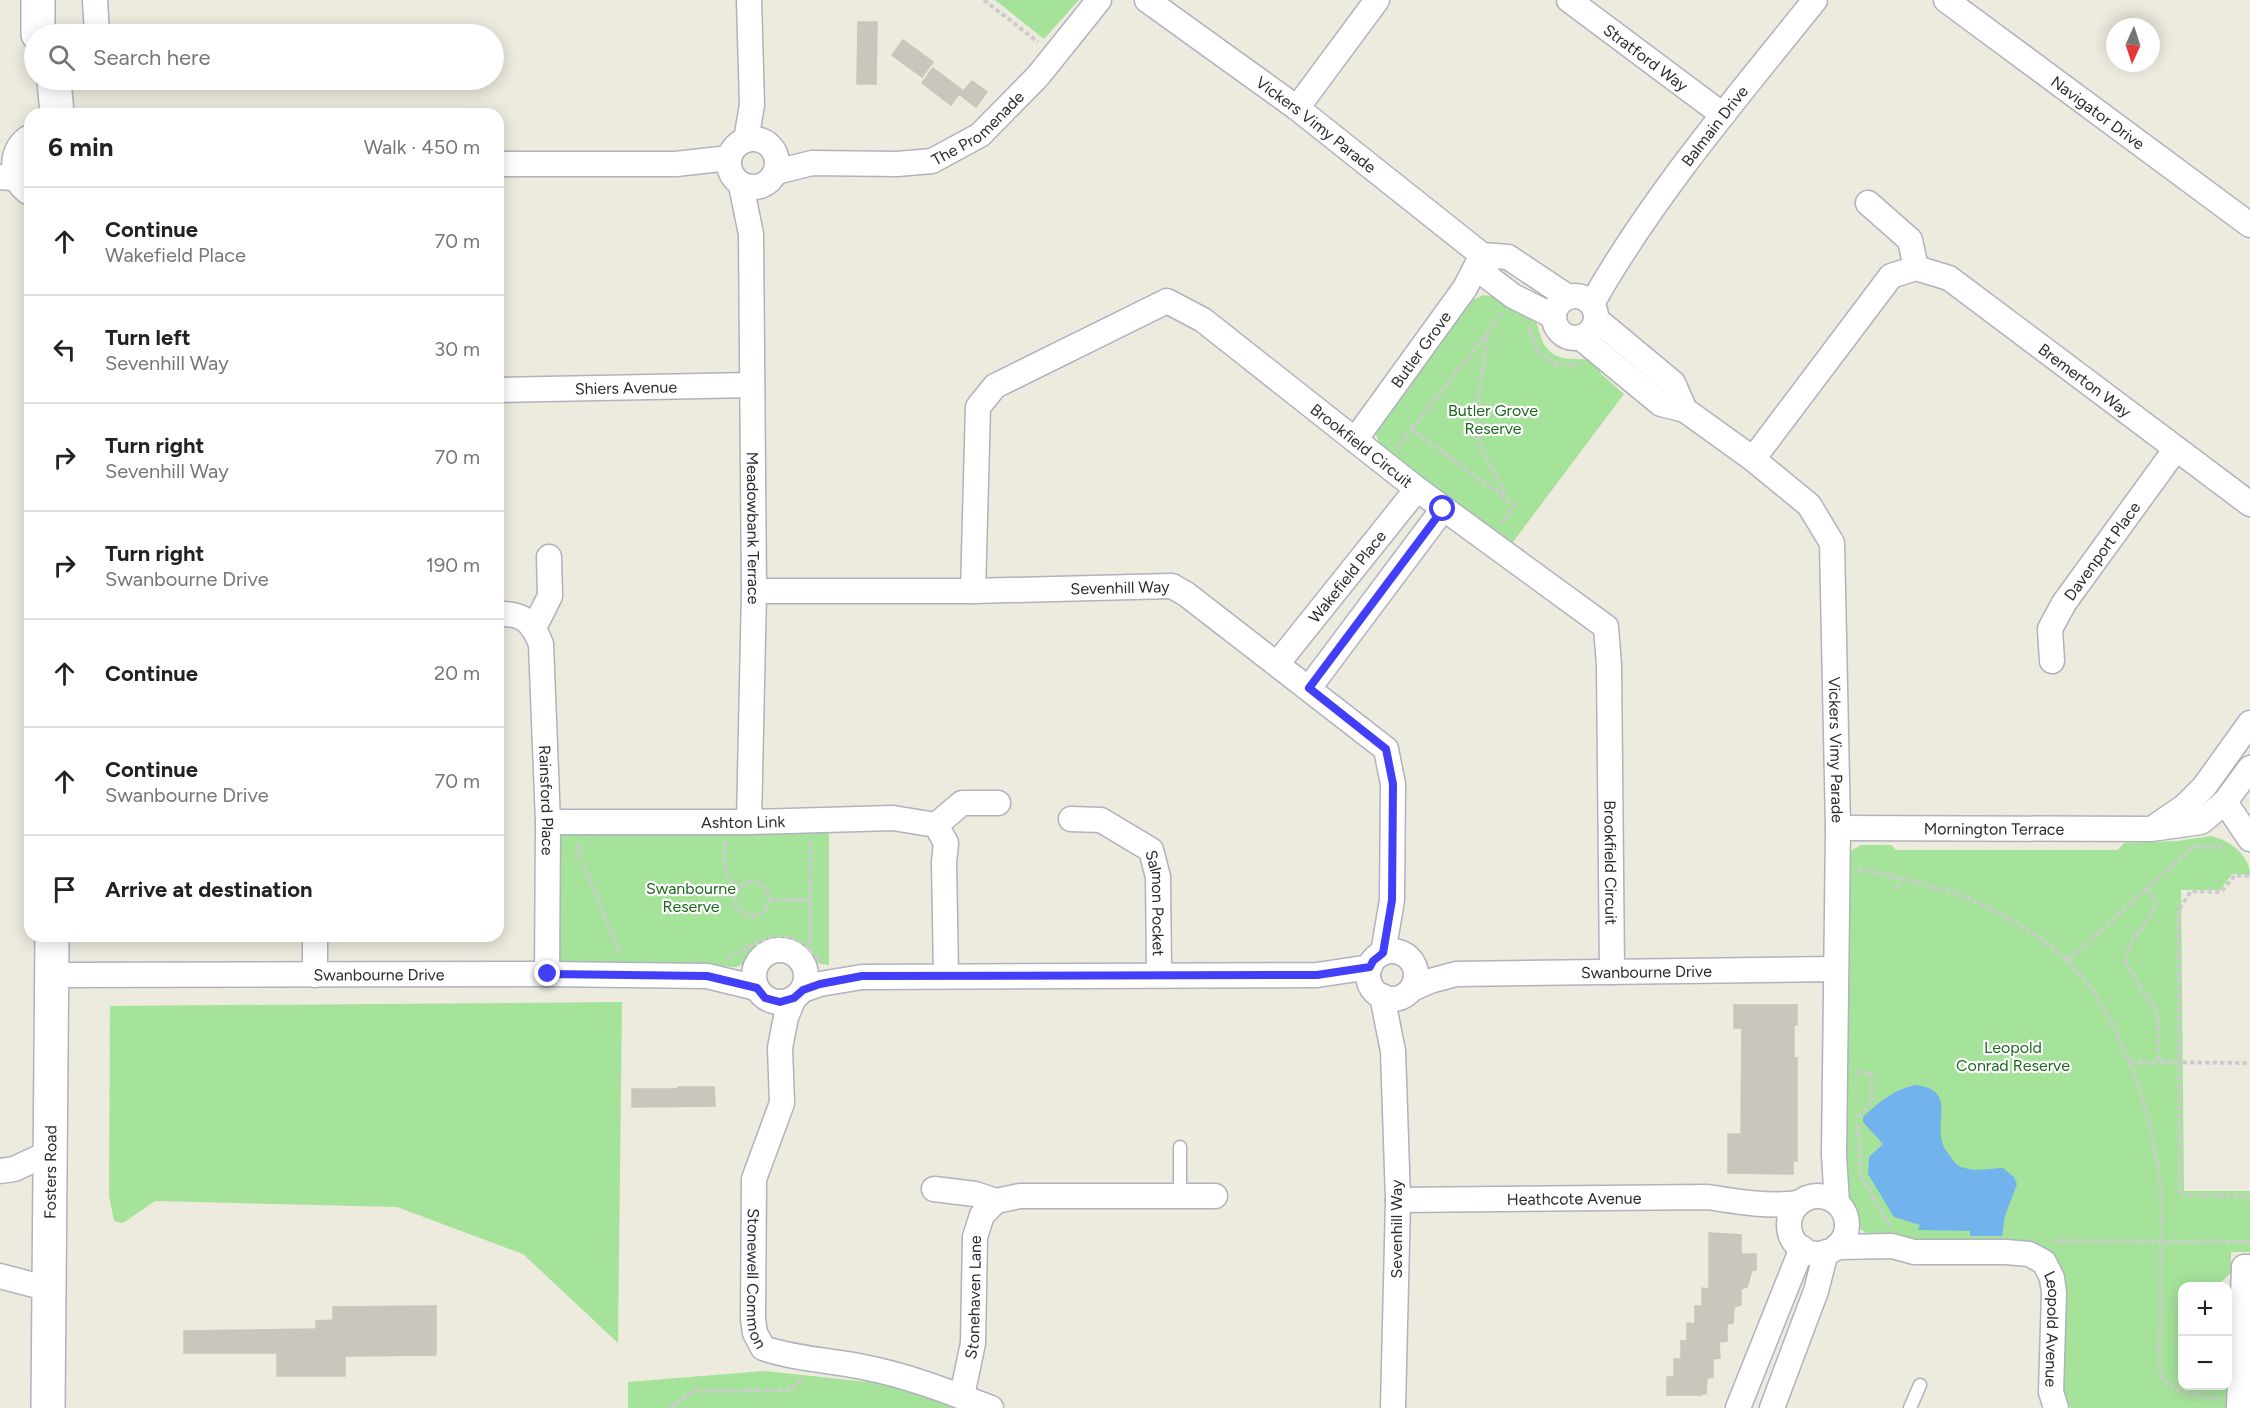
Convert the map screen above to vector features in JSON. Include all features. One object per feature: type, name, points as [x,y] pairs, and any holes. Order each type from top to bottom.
[{"type":"main road","points":[[38,0],[39,24]]},
{"type":"main road","points":[[52,0],[52,24]]},
{"type":"main road","points":[[39,90],[39,108]]},
{"type":"main road","points":[[55,90],[56,108]]},
{"type":"main road","name":"Fosters Road","points":[[48,1408],[52,942]]},
{"type":"street","points":[[95,0],[96,24]]},
{"type":"street","name":"Meadowbank Terrace","points":[[749,0],[752,105],[754,591],[749,822]]},
{"type":"street","name":"The Promenade","points":[[504,164],[897,164],[932,160],[980,135],[1038,76],[1099,0]]},
{"type":"street","name":"Vickers Vimy Parade","points":[[1147,0],[1298,108],[1482,255],[1488,277],[1509,303],[1553,316]]},
{"type":"street","points":[[1298,108],[1377,0]]},
{"type":"street","name":"Stratford Way","points":[[1569,0],[1723,115]]},
{"type":"street","name":"Balmain Drive","points":[[1584,304],[1723,115],[1815,0]]},
{"type":"street","name":"Navigator Drive","points":[[1946,0],[2250,225]]},
{"type":"street","points":[[1753,459],[1891,276],[1916,268],[1910,240],[1868,203]]},
{"type":"street","points":[[1482,255],[1508,257],[1584,304],[1673,382],[1685,410]]},
{"type":"street","name":"Butler Grove","points":[[1355,440],[1465,288],[1482,255]]},
{"type":"street","name":"Bremerton Way","points":[[1916,268],[1949,278],[2175,450],[2250,504]]},
{"type":"street","name":"Brookfield Circuit","points":[[973,591],[978,407],[995,386],[1167,301],[1203,320],[1443,509],[1606,627],[1609,665],[1612,972]]},
{"type":"street","points":[[1558,304],[1584,304],[1592,331],[1581,338],[1574,339],[1561,334],[1554,323],[1553,316],[1558,304]]},
{"type":"street","name":"Vickers Vimy Parade","points":[[1581,338],[1661,404],[1685,410],[1753,459],[1809,505],[1832,543],[1838,828],[1834,1155],[1842,1211]]},
{"type":"street","name":"Shiers Avenue","points":[[504,390],[752,385]]},
{"type":"street","name":"Davenport Place","points":[[2052,661],[2050,629],[2064,603],[2175,450]]},
{"type":"street","name":"Wakefield Place","points":[[1277,664],[1417,489]]},
{"type":"street","name":"Wakefield Place","points":[[1309,688],[1443,509]]},
{"type":"street","points":[[504,614],[516,613],[534,628],[550,596],[549,557]]},
{"type":"street","name":"Sevenhill Way","points":[[754,591],[973,591],[1172,586],[1186,594],[1386,749],[1393,784],[1392,975],[1398,1200],[1393,1408]]},
{"type":"street","name":"Rainsford Place","points":[[534,628],[541,644],[548,822],[548,974]]},
{"type":"street","points":[[2151,829],[2185,806],[2204,787],[2250,723]]},
{"type":"street","name":"Mornington Terrace","points":[[1838,828],[2151,829],[2201,822],[2224,802],[2250,768]]},
{"type":"street","points":[[2224,802],[2250,839]]},
{"type":"street","points":[[946,975],[944,862],[946,843],[936,825],[962,803],[998,803]]},
{"type":"street","name":"Ashton Link","points":[[548,822],[749,822],[893,818],[936,825]]},
{"type":"street","name":"Salmon Pocket","points":[[1071,819],[1101,820],[1151,850],[1158,877],[1159,974]]},
{"type":"street","points":[[315,942],[315,975]]},
{"type":"street","points":[[774,951],[791,953],[799,958],[807,959],[806,978],[798,994],[780,1002],[759,985],[759,961],[765,954],[774,951]]},
{"type":"street","name":"Swanbourne Drive","points":[[807,959],[862,976]]},
{"type":"street","name":"Swanbourne Drive","points":[[798,994],[820,984],[862,976],[1392,975],[1836,969]]},
{"type":"street","name":"Swanbourne Drive","points":[[52,975],[548,974],[715,970],[759,985]]},
{"type":"street","name":"Stonewell Common","points":[[759,985],[780,1048]]},
{"type":"street","name":"Stonewell Common","points":[[798,994],[786,1017],[780,1048],[782,1102],[754,1179],[754,1333],[763,1348],[786,1356],[878,1370],[962,1396],[991,1408]]},
{"type":"street","points":[[0,1171],[14,1169],[51,1152]]},
{"type":"street","name":"Vickers Vimy Parade","points":[[1807,1200],[1834,1155]]},
{"type":"street","points":[[934,1189],[975,1194],[996,1202],[1020,1196],[1215,1196]]},
{"type":"street","name":"Heathcote Avenue","points":[[1398,1200],[1708,1197],[1748,1204],[1778,1206],[1807,1200]]},
{"type":"street","points":[[1738,1408],[1796,1241],[1791,1217],[1807,1200],[1830,1198],[1842,1211],[1845,1235],[1831,1250],[1772,1408]]},
{"type":"street","name":"Stonehaven Lane","points":[[962,1396],[973,1343],[975,1238],[982,1215],[996,1202]]},
{"type":"street","name":"Heathcote Avenue","points":[[1748,1204],[1776,1219],[1796,1241]]},
{"type":"street","name":"Leopold Avenue","points":[[1842,1211],[1896,1238],[1914,1252],[2006,1252],[2029,1254],[2044,1262],[2052,1278],[2054,1293],[2051,1392],[2056,1408]]},
{"type":"street","name":"Leopold Avenue","points":[[1831,1250],[1896,1238]]},
{"type":"street","points":[[1796,1241],[1817,1253],[1831,1250]]},
{"type":"street","points":[[2233,1403],[2244,1267],[2250,1267]]},
{"type":"street","points":[[0,1276],[49,1289]]},
{"type":"lane","points":[[1180,1147],[1180,1195]]},
{"type":"lane","points":[[1910,1408],[1920,1385]]},
{"type":"path","points":[[984,0],[1038,42]]},
{"type":"path","points":[[1395,452],[1509,303],[1530,329],[1538,351],[1557,365],[1578,364],[1585,369]]},
{"type":"path","points":[[1488,331],[1478,435],[1481,447],[1506,498]]},
{"type":"path","points":[[1412,429],[1514,505],[1489,542]]},
{"type":"path","points":[[579,835],[579,854],[623,962]]},
{"type":"path","points":[[726,835],[725,871],[728,880],[739,890]]},
{"type":"path","points":[[807,959],[811,835]]},
{"type":"path","points":[[2067,961],[2194,846],[2224,848]]},
{"type":"path","points":[[1851,868],[1961,895],[1996,912],[2067,961],[2102,1009],[2130,1062],[2144,1103],[2154,1147],[2161,1202],[2161,1376],[2176,1389],[2189,1394],[2233,1403]]},
{"type":"path","points":[[2249,876],[2235,876],[2221,892],[2191,891],[2178,911],[2180,1195],[2245,1196],[2250,1200]]},
{"type":"path","points":[[1898,888],[1899,879]]},
{"type":"path","points":[[758,883],[766,890],[769,900],[762,913],[751,916],[741,912],[736,902],[739,890],[746,884],[758,883]]},
{"type":"path","points":[[2148,887],[2156,904],[2150,918],[2128,946],[2126,964],[2128,971],[2154,1008],[2158,1020],[2159,1063]]},
{"type":"path","points":[[769,900],[810,900]]},
{"type":"path","points":[[715,970],[742,948],[766,941],[792,939],[807,959],[830,962]]},
{"type":"path","points":[[2130,1062],[2250,1064]]},
{"type":"path","points":[[1848,1072],[1871,1073],[1872,1101],[1858,1116],[1861,1176],[1896,1238]]},
{"type":"path","points":[[2043,1241],[2250,1242]]},
{"type":"path","points":[[671,1408],[688,1394],[698,1391],[790,1390],[805,1377]]},
{"type":"green space","points":[[995,0],[1079,0],[1044,39]]},
{"type":"green space","name":"Butler Grove Reserve","points":[[1483,295],[1498,297],[1516,311],[1527,310],[1536,321],[1542,340],[1550,351],[1562,358],[1598,363],[1601,374],[1624,394],[1510,546],[1380,447],[1376,434],[1380,420],[1471,301]]},
{"type":"green space","name":"Swanbourne Reserve","points":[[829,829],[829,965],[814,962],[782,943],[762,948],[745,963],[735,967],[562,963],[557,959],[557,840],[567,831]]},
{"type":"green space","name":"Leopold Conrad Reserve","points":[[2211,836],[2225,841],[2242,855],[2250,875],[2232,874],[2220,890],[2181,890],[2184,1191],[2250,1191],[2250,1252],[2231,1252],[2231,1273],[2221,1282],[2178,1282],[2178,1390],[2229,1390],[2229,1404],[2226,1408],[2071,1408],[2060,1390],[2053,1263],[1875,1240],[1851,1222],[1843,1201],[1849,852],[1861,845],[1891,845],[1896,850],[2118,850],[2124,843],[2177,841]]},
{"type":"green space","points":[[622,1002],[618,1343],[523,1254],[397,1207],[155,1201],[123,1223],[114,1221],[109,1196],[110,1006]]},
{"type":"green space","points":[[765,1371],[896,1385],[954,1408],[628,1408],[628,1382]]},
{"type":"water","points":[[1916,1085],[1936,1092],[1940,1099],[1943,1143],[1955,1163],[1974,1170],[2003,1168],[2014,1177],[2017,1184],[2005,1216],[2002,1236],[1970,1236],[1970,1231],[1918,1230],[1920,1225],[1894,1217],[1868,1174],[1869,1157],[1883,1144],[1863,1122],[1863,1117],[1894,1093]]},
{"type":"building","points":[[858,22],[877,22],[876,84],[857,84]]},
{"type":"building","points":[[903,40],[933,62],[922,77],[892,55]]},
{"type":"building","points":[[933,68],[962,90],[951,105],[922,83]]},
{"type":"building","points":[[972,81],[987,92],[976,107],[960,95]]},
{"type":"building","points":[[1734,1005],[1797,1005],[1797,1025],[1794,1025],[1794,1058],[1797,1058],[1797,1161],[1793,1161],[1793,1174],[1728,1173],[1728,1134],[1741,1134],[1742,1028],[1734,1028]]},
{"type":"building","points":[[678,1087],[714,1087],[715,1106],[632,1107],[632,1089],[678,1089]]},
{"type":"building","points":[[1709,1233],[1741,1235],[1741,1254],[1756,1254],[1756,1270],[1752,1270],[1747,1287],[1741,1289],[1741,1305],[1734,1307],[1733,1323],[1727,1324],[1727,1341],[1719,1342],[1720,1358],[1713,1359],[1713,1377],[1707,1378],[1706,1394],[1667,1395],[1667,1377],[1674,1377],[1674,1359],[1681,1359],[1681,1341],[1687,1341],[1687,1323],[1695,1324],[1695,1306],[1702,1306],[1702,1288],[1709,1289]]},
{"type":"building","points":[[436,1306],[436,1355],[345,1356],[345,1376],[277,1376],[277,1353],[184,1353],[184,1331],[316,1329],[316,1321],[333,1320],[333,1307]]},
{"type":"route","points":[[548,974],[707,976],[757,988],[765,998],[780,1002],[794,998],[803,990],[820,984],[862,976],[1317,975],[1370,967],[1373,961],[1383,953],[1392,900],[1393,784],[1386,749],[1309,688],[1443,509]]}]
